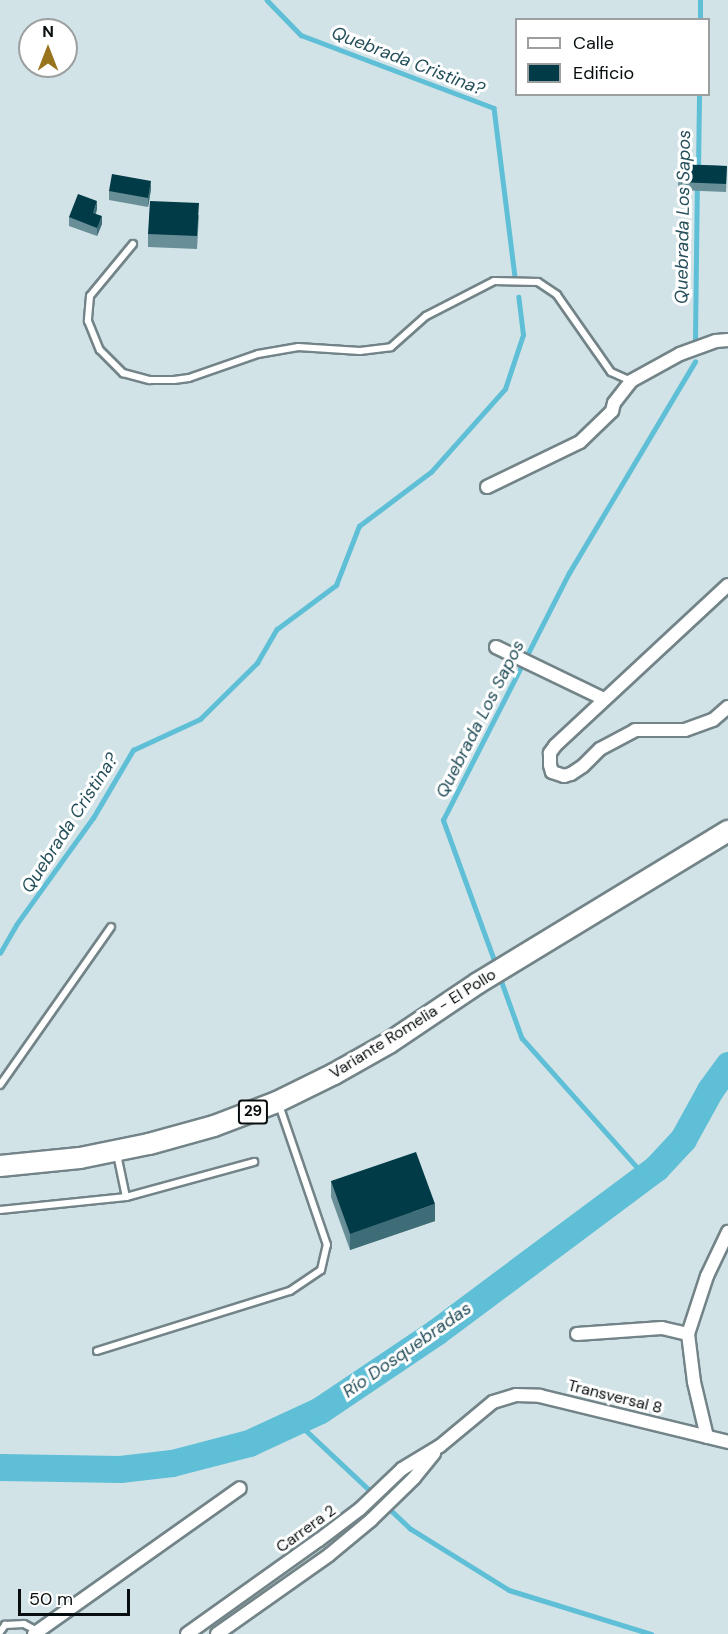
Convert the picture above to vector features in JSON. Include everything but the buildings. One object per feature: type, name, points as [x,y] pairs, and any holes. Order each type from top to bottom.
[{"type":"highway","name":"Variante Romelia - El Pollo","points":[[0,1166],[116,1152],[182,1136],[277,1101],[334,1074],[388,1043],[478,983],[728,831]]},
{"type":"street","points":[[487,487],[580,442],[612,411],[614,403],[631,381],[680,354],[716,341],[728,340]]},
{"type":"street","points":[[728,585],[555,746],[550,753],[552,772],[564,776],[577,771],[600,749],[635,730],[685,730],[713,720],[728,707]]},
{"type":"street","points":[[496,647],[604,699]]},
{"type":"street","points":[[707,1437],[694,1382],[688,1334],[707,1276],[728,1232]]},
{"type":"street","points":[[577,1334],[662,1328],[688,1334]]},
{"type":"street","name":"Transversal 8","points":[[493,1402],[516,1395],[540,1396],[728,1442]]},
{"type":"street","name":"Carrera 2","points":[[187,1634],[320,1540],[360,1509],[402,1469],[440,1446],[493,1402]]},
{"type":"street","name":"Carrera 2","points":[[217,1634],[230,1630],[371,1520],[414,1478],[440,1446]]},
{"type":"street","points":[[36,1633],[240,1488]]},
{"type":"street","points":[[320,1540],[329,1555]]},
{"type":"street","points":[[217,1613],[230,1630]]},
{"type":"lane","points":[[133,244],[90,296],[88,321],[100,350],[123,373],[150,380],[174,380],[189,378],[258,354],[298,347],[360,351],[391,347],[426,316],[494,281],[505,281],[538,282],[557,295],[611,372],[631,381]]},
{"type":"lane","points":[[0,1085],[111,927]]},
{"type":"lane","points":[[97,1351],[290,1291],[321,1270],[327,1245],[277,1101]]},
{"type":"lane","points":[[116,1152],[126,1197]]},
{"type":"lane","points":[[0,1210],[126,1197],[254,1162]]},
{"type":"lane","points":[[0,1632],[5,1625],[24,1624],[36,1633]]},
{"type":"waterway","name":"Quebrada Cristina?","points":[[267,0],[301,35],[494,108],[515,277]]},
{"type":"waterway","name":"Quebrada Los Sapos","points":[[700,0],[700,18]]},
{"type":"waterway","name":"Quebrada Los Sapos","points":[[698,170],[699,96]]},
{"type":"waterway","name":"Quebrada Los Sapos","points":[[695,340],[697,187]]},
{"type":"waterway","name":"Quebrada Cristina?","points":[[0,953],[16,925],[93,818],[133,750],[200,719],[257,663],[277,629],[336,585],[359,526],[431,472],[505,389],[523,335],[518,297]]},
{"type":"waterway","name":"Quebrada Los Sapos","points":[[496,966],[443,820],[569,573],[695,362]]},
{"type":"waterway","name":"Quebrada Los Sapos","points":[[500,977],[522,1038],[645,1176]]},
{"type":"waterway","name":"Río Dosquebradas","points":[[0,1467],[120,1469],[172,1463],[249,1443],[320,1410],[436,1332],[656,1168],[683,1139],[710,1090],[728,1065]]},
{"type":"waterway","points":[[297,1422],[411,1529],[509,1590],[651,1634]]}]
